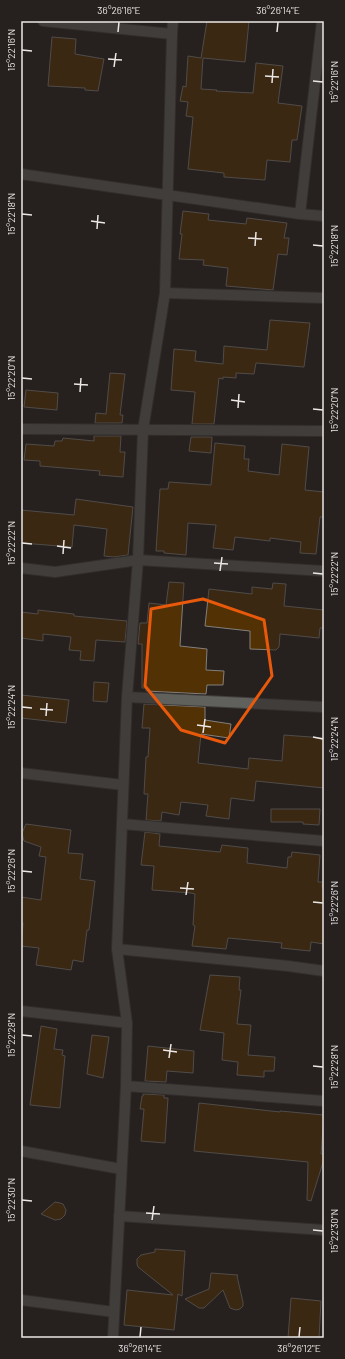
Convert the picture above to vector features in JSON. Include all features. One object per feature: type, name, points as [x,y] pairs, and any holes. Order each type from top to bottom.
[{"type":"street","points":[[43,21],[172,34]]},
{"type":"street","points":[[113,1338],[126,1086],[126,1023],[117,949],[127,697],[138,560],[143,430],[165,293],[173,21]]},
{"type":"street","points":[[300,214],[322,21]]},
{"type":"street","points":[[21,174],[300,214],[324,216]]},
{"type":"street","points":[[165,293],[324,298]]},
{"type":"street","points":[[21,429],[324,431]]},
{"type":"street","points":[[21,568],[55,572],[138,560],[324,571]]},
{"type":"street","points":[[127,697],[324,707]]},
{"type":"street","points":[[21,773],[123,785]]},
{"type":"street","points":[[122,824],[324,841]]},
{"type":"street","points":[[117,949],[324,971]]},
{"type":"street","points":[[21,1011],[126,1023]]},
{"type":"street","points":[[126,1086],[324,1101]]},
{"type":"street","points":[[21,1151],[121,1169]]},
{"type":"street","points":[[119,1216],[324,1230]]},
{"type":"street","points":[[21,1300],[114,1312]]},
{"type":"highlighted area","points":[[203,599],[264,620],[272,676],[225,743],[181,730],[145,686],[151,609]]},
{"type":"building","points":[[207,21],[249,21],[245,62],[203,58],[201,89],[253,93],[256,63],[283,66],[278,103],[302,106],[297,140],[292,140],[290,162],[267,160],[265,180],[224,177],[224,173],[188,169],[193,117],[186,116],[188,102],[180,101],[183,86],[186,87],[188,56],[201,58]]},
{"type":"building","points":[[52,37],[76,39],[75,54],[104,59],[98,91],[85,90],[85,88],[48,86]]},
{"type":"building","points":[[183,211],[209,214],[208,220],[246,224],[247,218],[287,223],[284,238],[289,238],[287,255],[278,254],[273,290],[226,286],[228,268],[203,265],[204,260],[179,259]]},
{"type":"building","points":[[270,320],[310,323],[304,367],[256,363],[254,374],[236,373],[236,378],[219,378],[214,424],[192,424],[195,392],[171,390],[174,349],[196,351],[195,361],[223,364],[224,346],[267,350]]},
{"type":"building","points":[[110,373],[125,374],[120,415],[123,415],[122,423],[95,423],[96,413],[106,414]]},
{"type":"building","points":[[26,390],[58,393],[57,410],[24,407]]},
{"type":"building","points":[[94,436],[121,436],[120,452],[125,452],[123,477],[99,475],[100,471],[40,466],[40,461],[24,460],[26,444],[54,446],[55,441],[62,441],[63,438],[94,441]]},
{"type":"building","points":[[191,437],[212,437],[211,453],[189,451]]},
{"type":"building","points":[[215,443],[245,446],[244,459],[249,459],[248,471],[279,475],[282,444],[309,447],[305,490],[324,492],[324,517],[320,517],[316,554],[300,553],[301,542],[270,538],[270,541],[235,537],[233,550],[213,548],[216,525],[188,523],[186,555],[156,551],[160,489],[168,489],[169,482],[211,485]]},
{"type":"building","points":[[76,499],[133,507],[128,555],[114,557],[104,556],[107,529],[74,525],[72,547],[21,543],[21,510],[74,515]]},
{"type":"building","points":[[169,582],[184,583],[180,646],[207,649],[206,670],[224,671],[223,685],[207,685],[206,694],[146,691],[146,688],[142,688],[142,644],[138,644],[140,623],[147,623],[149,603],[166,605]]},
{"type":"building","points":[[273,583],[286,584],[284,606],[324,610],[324,628],[320,628],[319,638],[280,634],[279,647],[276,650],[250,649],[250,631],[205,626],[209,589],[252,594],[252,587],[272,589]]},
{"type":"building","points":[[38,610],[74,614],[74,616],[127,621],[125,642],[96,640],[94,661],[80,660],[81,651],[69,650],[71,637],[43,634],[43,641],[21,638],[21,612],[38,614]]},
{"type":"building","points":[[94,682],[109,683],[107,702],[93,701]]},
{"type":"building","points":[[21,695],[69,700],[66,723],[21,718]]},
{"type":"building","points":[[144,704],[205,707],[205,720],[231,724],[229,738],[201,734],[198,763],[248,769],[249,758],[282,761],[284,735],[324,738],[324,788],[256,781],[254,801],[231,798],[229,819],[206,816],[208,805],[181,802],[179,815],[162,812],[161,821],[146,820],[148,794],[144,794],[146,757],[148,757],[150,728],[142,728]]},
{"type":"building","points":[[271,809],[320,809],[319,825],[303,824],[303,822],[271,822]]},
{"type":"building","points":[[26,824],[71,830],[68,853],[83,854],[80,879],[95,881],[89,930],[87,930],[83,962],[73,960],[71,970],[36,965],[39,948],[21,946],[23,923],[21,922],[21,897],[41,900],[46,857],[39,856],[41,847],[24,841],[22,833]]},
{"type":"building","points":[[145,832],[160,834],[159,846],[220,852],[222,845],[248,848],[247,863],[287,868],[288,857],[291,857],[292,852],[320,855],[318,882],[323,882],[322,887],[324,887],[324,944],[311,942],[310,951],[281,948],[282,943],[228,938],[226,949],[192,946],[195,926],[193,925],[195,894],[152,890],[154,866],[141,865]]},
{"type":"building","points":[[210,975],[240,977],[239,990],[241,990],[237,1024],[251,1025],[248,1055],[275,1057],[274,1071],[264,1071],[264,1077],[237,1075],[238,1062],[222,1060],[224,1033],[200,1030]]},
{"type":"building","points":[[41,1026],[57,1029],[54,1049],[63,1050],[62,1055],[65,1056],[60,1108],[30,1105]]},
{"type":"building","points":[[92,1035],[109,1037],[103,1078],[87,1074]]},
{"type":"building","points":[[148,1046],[194,1051],[193,1073],[167,1071],[166,1082],[145,1081]]},
{"type":"building","points":[[143,1094],[164,1095],[164,1098],[168,1098],[165,1143],[141,1141],[144,1109],[140,1109]]},
{"type":"building","points":[[199,1103],[280,1112],[324,1115],[321,1154],[324,1154],[324,1159],[311,1201],[307,1200],[308,1162],[194,1151]]},
{"type":"building","points":[[55,1202],[63,1204],[66,1210],[65,1215],[61,1219],[55,1220],[41,1214]]},
{"type":"building","points":[[155,1249],[185,1251],[182,1296],[178,1294],[174,1330],[124,1325],[127,1290],[173,1295],[138,1267],[137,1259],[141,1255],[155,1252]]},
{"type":"building","points":[[211,1273],[238,1275],[243,1302],[243,1306],[240,1309],[236,1310],[230,1308],[223,1290],[204,1308],[199,1308],[185,1299],[209,1289]]},
{"type":"building","points":[[291,1298],[321,1301],[319,1338],[288,1338]]}]
